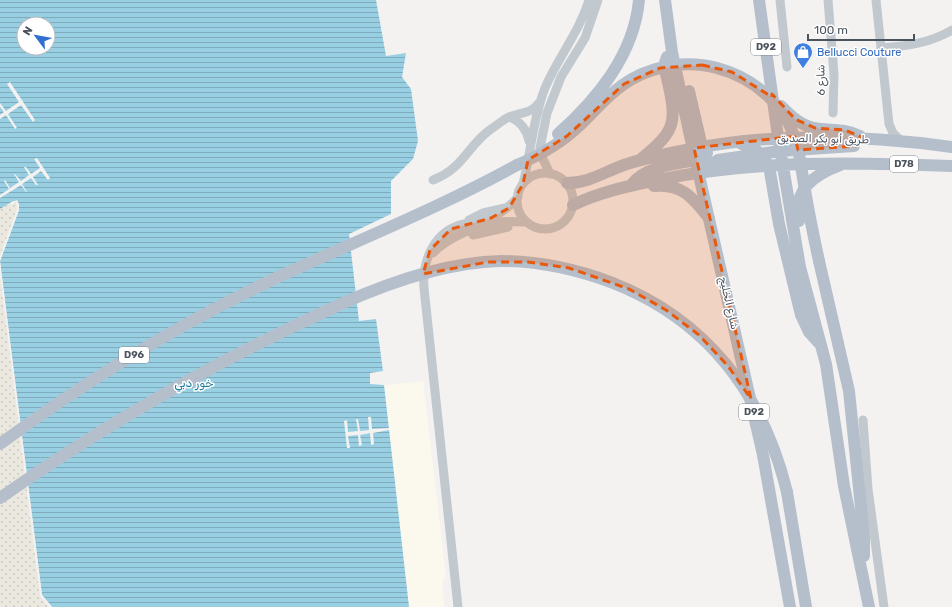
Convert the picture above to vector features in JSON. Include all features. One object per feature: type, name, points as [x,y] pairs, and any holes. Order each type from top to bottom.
[{"type":"main road","points":[[516,166],[546,144],[572,120],[611,76],[629,42],[637,18],[639,0]]},
{"type":"main road","name":"شارع الخليج","points":[[665,0],[672,52],[698,147],[698,166],[764,455],[790,607]]},
{"type":"main road","name":"D92","points":[[759,0],[782,165],[800,267],[822,346],[844,486],[869,607]]},
{"type":"main road","points":[[638,161],[663,140],[670,128],[673,107],[664,66],[666,59],[672,52]]},
{"type":"main road","points":[[516,166],[558,143],[616,90],[641,75],[660,68],[680,64],[702,65],[723,69],[742,77],[762,90],[780,109],[790,126],[799,156],[819,261],[842,354],[852,410],[864,537],[861,607]]},
{"type":"main road","points":[[772,94],[790,116],[806,125],[815,128],[845,130],[866,139]]},
{"type":"main road","points":[[759,152],[778,137]]},
{"type":"main road","name":"طريق أبو بكر الصديق","points":[[567,183],[592,179],[618,167],[698,147],[778,137],[900,140],[952,147]]},
{"type":"main road","points":[[698,166],[708,165],[715,159],[759,152],[856,146],[866,139]]},
{"type":"main road","points":[[736,143],[745,144],[759,152],[769,166],[779,224],[801,315],[809,332],[822,346]]},
{"type":"main road","points":[[698,147],[715,159],[739,168]]},
{"type":"main road","points":[[800,267],[803,247],[797,208],[801,193],[806,186],[825,171],[840,165],[856,162]]},
{"type":"main road","name":"طريق أبو بكر الصديق","points":[[573,205],[595,195],[698,166],[739,168],[856,162],[952,166]]},
{"type":"main road","name":"D96","points":[[0,444],[75,392],[140,351],[208,313],[276,278],[449,201],[516,166]]},
{"type":"main road","points":[[631,185],[641,188],[668,185],[674,187],[685,192],[710,218]]},
{"type":"main road","points":[[0,498],[57,460],[167,392],[229,359],[322,313],[376,289],[455,267],[499,261],[542,263],[583,272],[642,296],[689,326],[719,355],[749,395],[772,442],[787,492],[806,607]]},
{"type":"street","points":[[458,607],[424,288],[424,264],[430,250],[440,238],[451,229],[464,223],[491,218],[508,208],[518,197],[524,184],[540,101],[553,72],[578,30],[588,0]]},
{"type":"street","points":[[550,174],[542,157],[540,148],[547,113],[561,76],[585,38],[598,0]]},
{"type":"street","points":[[780,0],[787,67]]},
{"type":"street","name":"شارع 6","points":[[828,0],[834,74],[833,113]]},
{"type":"street","points":[[876,0],[882,48],[887,113],[890,128],[900,140]]},
{"type":"street","points":[[882,48],[925,42],[952,30]]},
{"type":"street","points":[[433,180],[455,168],[480,138],[510,117],[527,112],[540,101]]},
{"type":"street","points":[[510,117],[516,119],[525,129],[530,148]]},
{"type":"street","points":[[424,264],[440,246],[460,236],[498,222],[529,224],[547,230],[557,227],[568,218],[573,205],[572,191],[567,183],[559,177],[550,174],[535,175],[524,184]]},
{"type":"street","points":[[518,197],[520,213],[529,224]]},
{"type":"street","points":[[863,420],[868,489],[884,607]]},
{"type":"highlighted area","points":[[702,65],[732,72],[772,97],[772,94],[795,119],[815,128],[845,130],[866,139],[856,146],[798,150],[795,137],[694,148],[751,399],[728,366],[699,335],[666,310],[629,289],[569,268],[528,262],[488,262],[423,274],[430,250],[451,229],[491,218],[509,208],[523,184],[528,160],[567,136],[624,84],[660,68]]},
{"type":"shaded area","points":[[423,381],[446,576],[442,582],[444,607],[409,607],[384,385]]},
{"type":"sand","points":[[13,201],[19,204],[0,261],[0,209]]},
{"type":"sand","points":[[0,261],[42,595],[52,607],[0,607]]},
{"type":"water","name":"خور دبي","points":[[0,0],[376,0],[386,56],[406,53],[402,77],[411,89],[418,141],[413,159],[391,181],[391,214],[349,234],[359,321],[376,319],[383,371],[370,373],[370,384],[384,385],[409,607],[52,607],[42,595],[0,261],[19,210],[19,204],[13,201],[0,209]]},
{"type":"pier","points":[[10,82],[35,120],[33,122],[21,105],[8,114],[17,128],[15,129],[6,115],[0,119],[0,115],[4,112],[0,107],[0,103],[6,111],[19,102],[7,84]]},
{"type":"pier","points":[[37,158],[50,178],[48,180],[41,171],[33,177],[38,185],[36,185],[31,178],[22,184],[27,192],[21,185],[0,198],[0,195],[9,189],[4,181],[5,180],[10,188],[19,182],[14,174],[21,181],[29,175],[24,167],[26,167],[31,174],[40,168],[34,159]]},
{"type":"pier","points":[[17,200],[19,210],[0,261],[0,256],[17,209],[16,202],[11,205],[10,203]]},
{"type":"pier","points":[[0,261],[42,595],[52,607],[49,607],[40,596],[0,275]]},
{"type":"pier","points":[[368,417],[371,417],[372,429],[389,428],[389,430],[373,433],[374,444],[371,445],[370,433],[360,435],[362,445],[359,446],[358,435],[348,436],[350,448],[347,448],[344,421],[347,420],[348,432],[358,431],[356,419],[358,419],[360,431],[369,430]]},
{"type":"place","name":"Bellucci Couture","points":[[803,69]]}]
